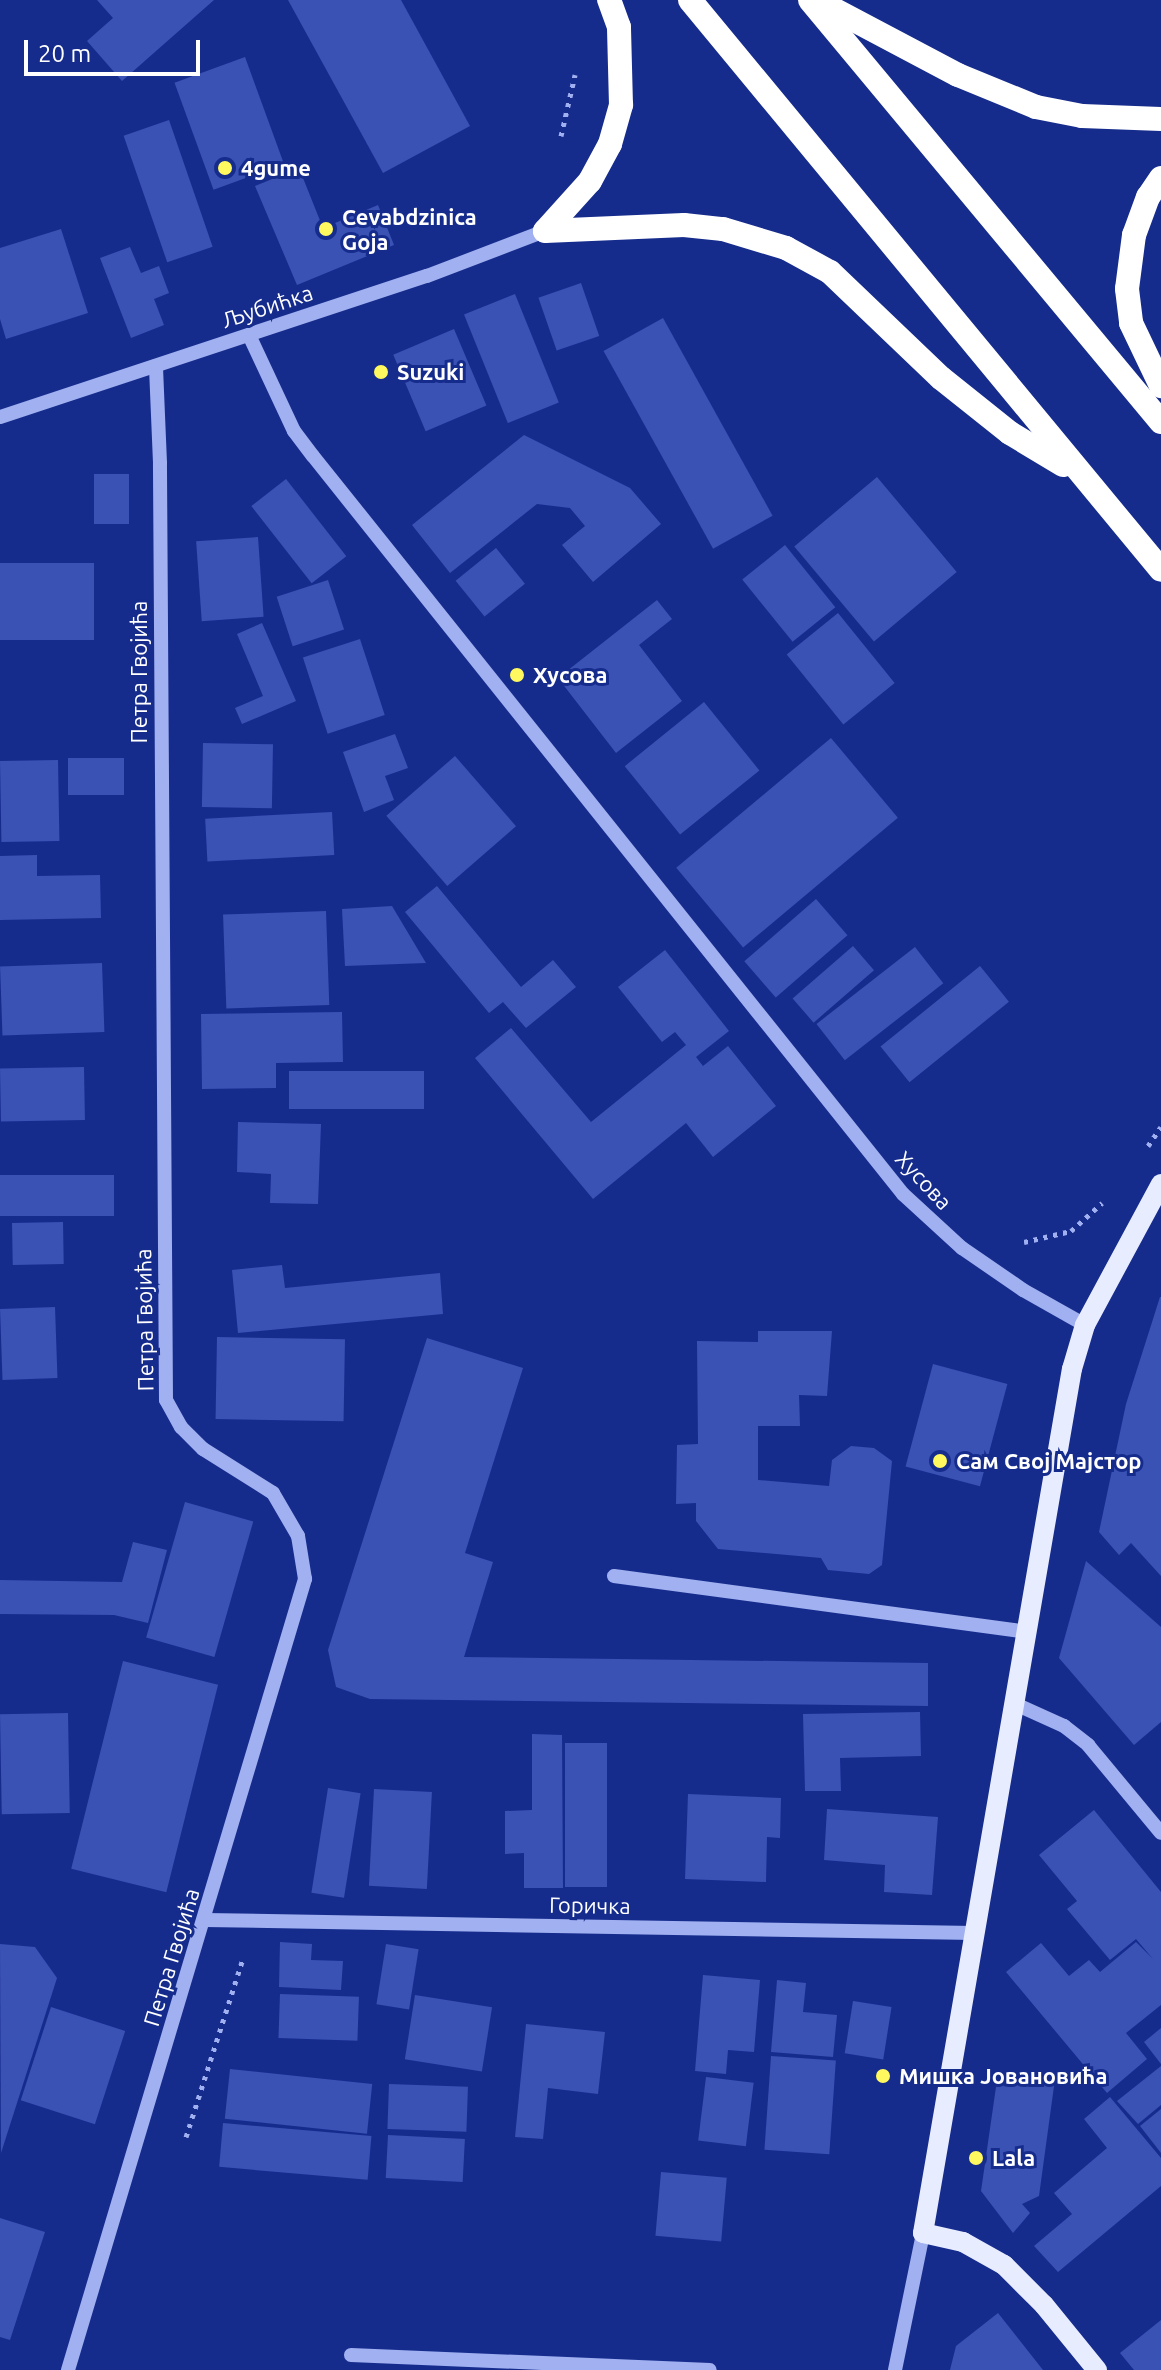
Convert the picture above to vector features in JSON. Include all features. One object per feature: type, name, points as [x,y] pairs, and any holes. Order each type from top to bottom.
[{"type":"highway","points":[[545,231],[590,181],[610,144],[621,105],[619,27],[609,0]]},
{"type":"highway","points":[[690,0],[1161,570]]},
{"type":"highway","points":[[810,0],[1161,422]]},
{"type":"highway","points":[[816,0],[958,75],[1036,107],[1082,116],[1161,119]]},
{"type":"highway","points":[[1161,178],[1148,197],[1134,235],[1127,289],[1131,323],[1161,386]]},
{"type":"highway","points":[[545,231],[684,225],[723,229],[786,248],[830,272],[941,378],[1010,433],[1080,475]]},
{"type":"main road","points":[[1097,2370],[1044,2305],[1004,2265],[963,2242],[923,2233],[1072,1369],[1085,1325],[1157,1191]]},
{"type":"street","name":"Љубићка","points":[[0,417],[427,276],[545,231]]},
{"type":"street","name":"Хусова","points":[[249,335],[294,431],[313,456],[903,1194],[962,1248],[1023,1290],[1085,1325]]},
{"type":"street","name":"Петра Гвојића","points":[[68,2370],[305,1579],[298,1536],[273,1493],[203,1449],[181,1427],[166,1400],[160,463],[156,366]]},
{"type":"street","points":[[614,1576],[1026,1632]]},
{"type":"street","points":[[1015,1704],[1064,1726],[1088,1745],[1161,1833]]},
{"type":"street","name":"Горичка","points":[[205,1920],[974,1933]]},
{"type":"street","points":[[895,2370],[923,2233]]},
{"type":"street","points":[[351,2355],[710,2370]]},
{"type":"path","points":[[557,145],[563,131],[578,59]]},
{"type":"path","points":[[1141,1155],[1161,1127]]},
{"type":"path","points":[[1012,1240],[1026,1242],[1071,1231],[1105,1201]]},
{"type":"path","points":[[186,2137],[254,1923]]},
{"type":"building","points":[[97,0],[214,0],[122,81],[87,41],[113,18]]},
{"type":"building","points":[[288,0],[401,0],[470,126],[383,173]]},
{"type":"building","points":[[245,57],[284,164],[214,190],[175,83]]},
{"type":"building","points":[[169,120],[213,247],[167,262],[124,136]]},
{"type":"building","points":[[299,168],[323,228],[378,205],[394,245],[297,285],[255,186]]},
{"type":"building","points":[[61,229],[88,313],[6,339],[0,319],[0,248]]},
{"type":"building","points":[[130,247],[141,273],[159,266],[169,293],[154,299],[164,325],[131,338],[100,258]]},
{"type":"building","points":[[581,283],[599,336],[557,351],[538,298]]},
{"type":"building","points":[[515,294],[559,402],[508,423],[464,315]]},
{"type":"building","points":[[663,318],[773,516],[713,549],[604,351]]},
{"type":"building","points":[[454,329],[486,405],[426,431],[393,355]]},
{"type":"building","points":[[524,435],[630,488],[661,524],[593,582],[562,545],[585,526],[570,508],[537,504],[450,573],[412,525]]},
{"type":"building","points":[[94,474],[129,474],[129,524],[94,524]]},
{"type":"building","points":[[877,477],[957,572],[874,641],[794,546]]},
{"type":"building","points":[[286,479],[346,556],[312,583],[251,506]]},
{"type":"building","points":[[258,537],[264,617],[202,621],[196,541]]},
{"type":"building","points":[[785,545],[835,607],[793,642],[742,580]]},
{"type":"building","points":[[496,548],[525,584],[485,616],[456,581]]},
{"type":"building","points":[[0,563],[94,563],[94,640],[0,640]]},
{"type":"building","points":[[328,580],[344,629],[293,646],[277,597]]},
{"type":"building","points":[[657,600],[672,619],[639,645],[682,701],[616,753],[558,678]]},
{"type":"building","points":[[838,613],[895,683],[843,724],[787,655]]},
{"type":"building","points":[[262,623],[296,701],[242,724],[235,708],[263,696],[237,634]]},
{"type":"building","points":[[360,639],[385,715],[328,734],[303,658]]},
{"type":"building","points":[[704,702],[759,770],[680,835],[625,766]]},
{"type":"building","points":[[395,734],[408,768],[385,776],[394,800],[364,812],[343,752]]},
{"type":"building","points":[[831,738],[898,818],[743,948],[676,868]]},
{"type":"building","points":[[203,743],[273,744],[272,808],[202,807]]},
{"type":"building","points":[[455,756],[516,826],[447,886],[386,816]]},
{"type":"building","points":[[68,758],[124,758],[124,795],[68,795]]},
{"type":"building","points":[[58,760],[59,841],[1,842],[0,761]]},
{"type":"building","points":[[332,812],[334,855],[207,862],[205,819]]},
{"type":"building","points":[[37,855],[37,876],[100,875],[101,918],[0,920],[0,856]]},
{"type":"building","points":[[437,886],[521,987],[553,960],[576,987],[526,1028],[503,1002],[489,1013],[405,912]]},
{"type":"building","points":[[816,899],[847,935],[776,998],[744,961]]},
{"type":"building","points":[[392,906],[426,963],[345,966],[342,909]]},
{"type":"building","points":[[326,911],[329,1005],[226,1009],[223,915]]},
{"type":"building","points":[[853,946],[874,970],[814,1023],[793,998]]},
{"type":"building","points":[[915,947],[943,983],[845,1060],[816,1024]]},
{"type":"building","points":[[665,950],[729,1031],[696,1057],[703,1066],[728,1046],[776,1106],[713,1157],[686,1123],[593,1199],[475,1058],[511,1028],[591,1122],[686,1045],[675,1032],[662,1042],[618,987]]},
{"type":"building","points":[[102,963],[104,1032],[2,1036],[0,967]]},
{"type":"building","points":[[980,966],[1009,1002],[909,1082],[881,1047]]},
{"type":"building","points":[[342,1012],[343,1062],[276,1063],[276,1088],[202,1089],[201,1014]]},
{"type":"building","points":[[84,1067],[85,1120],[1,1121],[0,1068]]},
{"type":"building","points":[[289,1071],[424,1071],[424,1109],[289,1109]]},
{"type":"building","points":[[238,1122],[321,1124],[318,1204],[270,1203],[271,1174],[237,1172]]},
{"type":"building","points":[[0,1175],[114,1175],[114,1216],[0,1216]]},
{"type":"building","points":[[63,1222],[64,1264],[13,1265],[12,1223]]},
{"type":"building","points":[[282,1265],[285,1288],[440,1273],[443,1314],[238,1333],[232,1270]]},
{"type":"building","points":[[1160,1297],[1161,1576],[1131,1543],[1119,1555],[1099,1532],[1126,1404]]},
{"type":"building","points":[[55,1307],[57,1378],[3,1380],[0,1309]]},
{"type":"building","points":[[758,1331],[832,1331],[827,1396],[799,1395],[800,1426],[758,1426],[758,1480],[829,1486],[832,1460],[851,1446],[874,1448],[892,1461],[882,1565],[869,1574],[828,1570],[821,1558],[718,1549],[696,1521],[696,1503],[676,1504],[677,1445],[698,1444],[697,1341],[758,1342]]},
{"type":"building","points":[[217,1337],[345,1339],[344,1421],[216,1419]]},
{"type":"building","points":[[427,1338],[523,1368],[465,1553],[493,1562],[464,1657],[928,1663],[928,1706],[370,1699],[336,1687],[328,1650]]},
{"type":"building","points":[[933,1364],[1007,1384],[980,1486],[906,1466]]},
{"type":"building","points":[[185,1502],[253,1522],[214,1657],[146,1638]]},
{"type":"building","points":[[133,1542],[167,1550],[148,1623],[114,1615],[0,1614],[0,1580],[122,1582]]},
{"type":"building","points":[[1086,1561],[1161,1627],[1161,1722],[1134,1745],[1059,1658]]},
{"type":"building","points":[[123,1661],[218,1685],[166,1892],[71,1869]]},
{"type":"building","points":[[920,1712],[921,1756],[840,1758],[841,1791],[805,1791],[803,1714]]},
{"type":"building","points":[[68,1713],[70,1813],[2,1814],[0,1714]]},
{"type":"building","points":[[532,1734],[562,1735],[563,1888],[524,1888],[524,1853],[505,1854],[505,1811],[532,1810]]},
{"type":"building","points":[[565,1743],[607,1743],[607,1887],[565,1887]]},
{"type":"building","points":[[328,1788],[361,1793],[344,1898],[311,1893]]},
{"type":"building","points":[[374,1789],[432,1792],[427,1889],[369,1886]]},
{"type":"building","points":[[688,1794],[781,1798],[780,1838],[767,1837],[766,1882],[685,1879]]},
{"type":"building","points":[[827,1809],[938,1817],[932,1895],[884,1892],[885,1865],[824,1860]]},
{"type":"building","points":[[1094,1810],[1161,1892],[1161,2005],[1126,2033],[1147,2059],[1107,2093],[1006,1972],[1041,1943],[1069,1976],[1089,1960],[1100,1972],[1136,1942],[1153,1959],[1136,1939],[1110,1960],[1067,1909],[1077,1901],[1039,1855]]},
{"type":"building","points":[[280,1942],[312,1944],[311,1960],[343,1961],[341,1990],[279,1987]]},
{"type":"building","points":[[0,1944],[35,1947],[57,1978],[1,2153]]},
{"type":"building","points":[[386,1944],[419,1949],[409,2009],[376,2004]]},
{"type":"building","points":[[703,1975],[760,1980],[754,2052],[728,2050],[726,2074],[695,2071]]},
{"type":"building","points":[[777,1980],[806,1983],[803,2012],[837,2015],[833,2057],[771,2052]]},
{"type":"building","points":[[280,1994],[359,1997],[357,2041],[278,2038]]},
{"type":"building","points":[[415,1995],[492,2007],[482,2071],[405,2059]]},
{"type":"building","points":[[853,2001],[892,2007],[883,2059],[845,2053]]},
{"type":"building","points":[[51,2007],[125,2031],[95,2124],[21,2100]]},
{"type":"building","points":[[526,2024],[605,2032],[598,2094],[548,2088],[543,2139],[515,2137]]},
{"type":"building","points":[[1161,2028],[1161,2064],[1144,2042]]},
{"type":"building","points":[[771,2056],[836,2061],[829,2154],[764,2150]]},
{"type":"building","points":[[1161,2066],[1161,2105],[1138,2124],[1117,2101]]},
{"type":"building","points":[[230,2069],[372,2084],[367,2134],[225,2119]]},
{"type":"building","points":[[998,2073],[1055,2079],[1039,2196],[1022,2204],[1030,2213],[1013,2233],[981,2191]]},
{"type":"building","points":[[706,2077],[754,2083],[746,2146],[698,2141]]},
{"type":"building","points":[[389,2084],[468,2087],[466,2132],[387,2129]]},
{"type":"building","points":[[1110,2097],[1161,2158],[1161,2186],[1058,2272],[1034,2246],[1072,2214],[1054,2193],[1107,2148],[1084,2119]]},
{"type":"building","points":[[1161,2109],[1161,2153],[1140,2126]]},
{"type":"building","points":[[223,2123],[371,2136],[368,2180],[219,2167]]},
{"type":"building","points":[[388,2135],[465,2139],[463,2182],[386,2178]]},
{"type":"building","points":[[661,2172],[727,2178],[721,2242],[655,2236]]},
{"type":"building","points":[[0,2218],[45,2232],[10,2340],[0,2337]]},
{"type":"building","points":[[998,2313],[1043,2370],[950,2370],[956,2346]]},
{"type":"building","points":[[1161,2320],[1161,2370],[1134,2370],[1120,2353]]},
{"type":"place","name":"4gume","points":[[225,168]]},
{"type":"place","name":"Cevabdzinica Goja","points":[[326,229]]},
{"type":"place","name":"Suzuki","points":[[381,372]]},
{"type":"place","name":"Хусова","points":[[517,675]]},
{"type":"place","name":"Сам Свој Мајстор","points":[[940,1461]]},
{"type":"place","name":"Мишка Јовановића","points":[[883,2076]]},
{"type":"place","name":"Lala","points":[[976,2158]]}]
